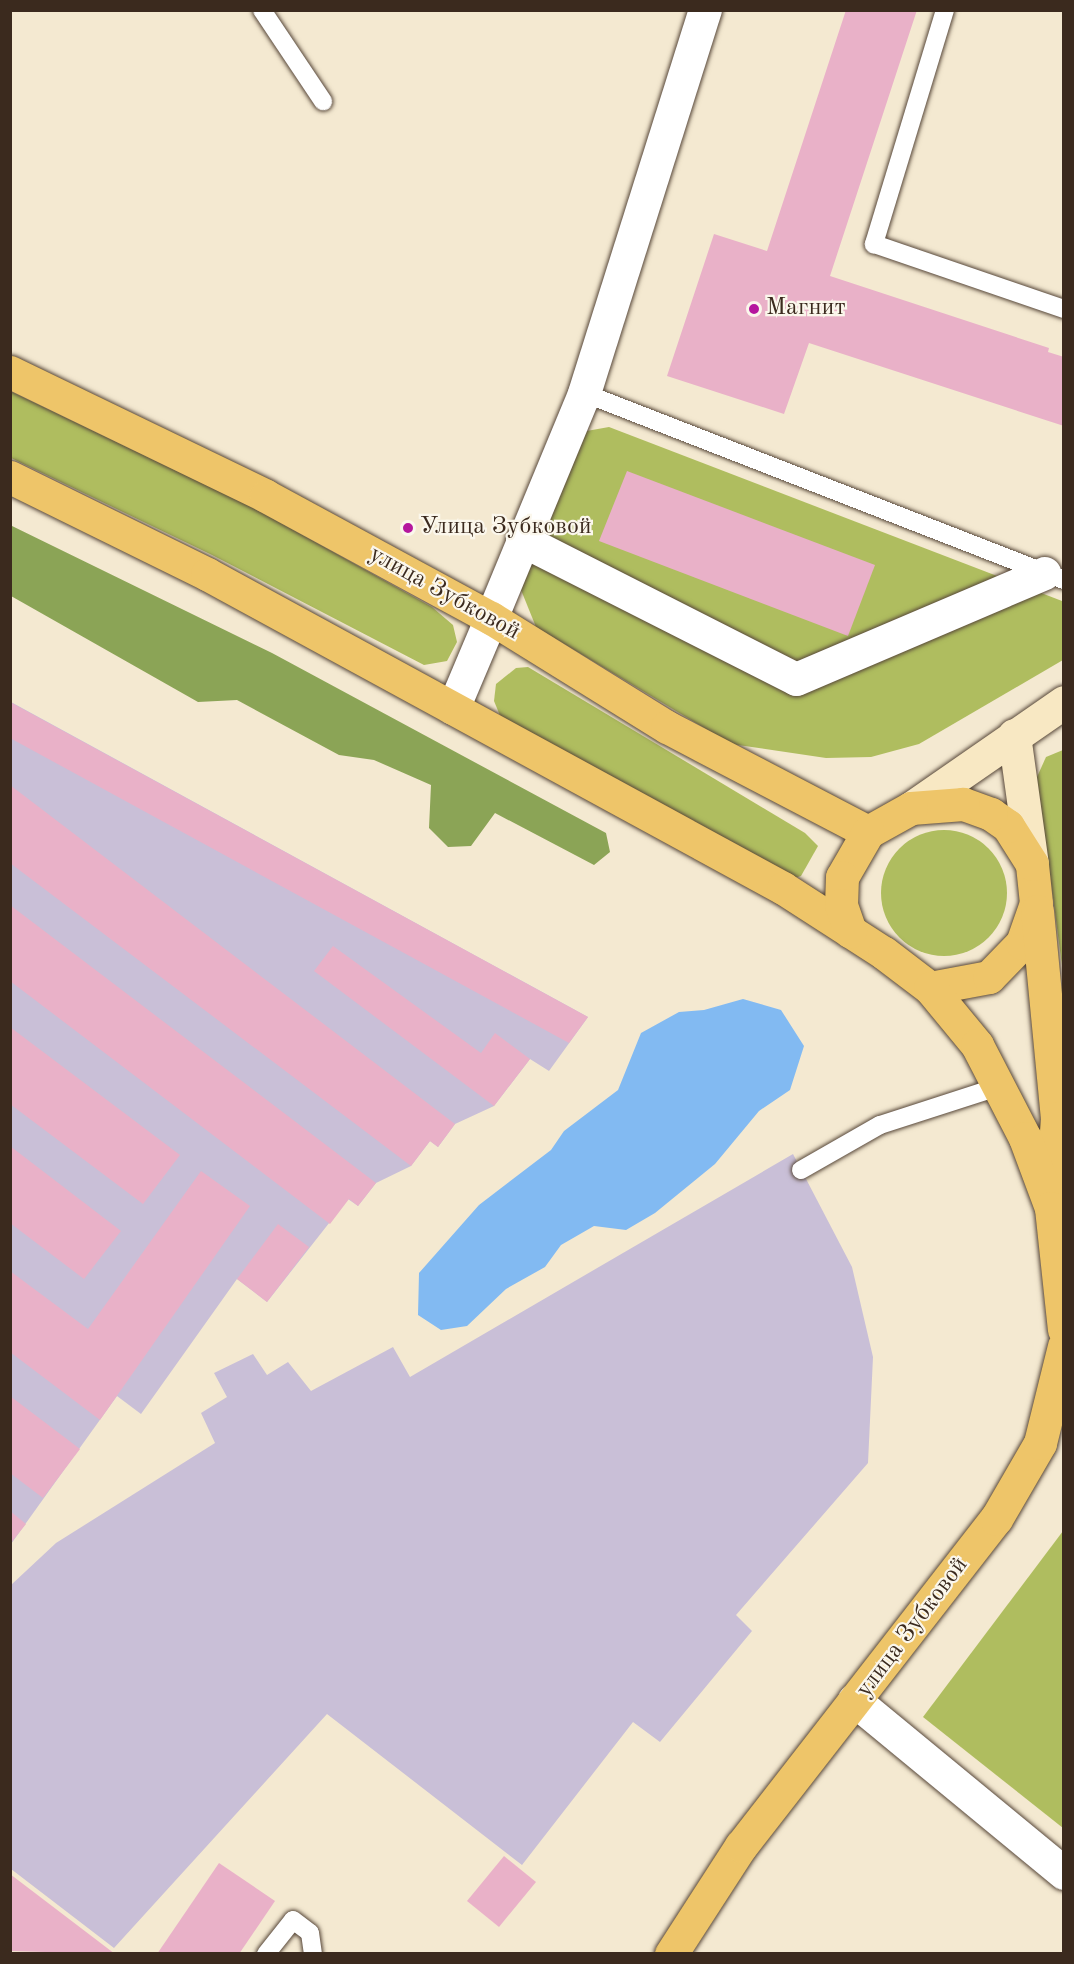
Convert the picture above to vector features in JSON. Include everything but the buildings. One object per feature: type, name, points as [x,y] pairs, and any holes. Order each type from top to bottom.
[{"type":"main road","name":"улица Зубковой","points":[[10,372],[266,496],[491,618],[667,727],[868,832]]},
{"type":"main road","points":[[10,477],[207,574],[783,888],[850,931],[930,988],[977,1045],[1024,1138],[1051,1208]]},
{"type":"main road","points":[[850,931],[841,905],[842,877],[868,832],[911,808],[1064,702]]},
{"type":"main road","points":[[1014,735],[1032,864],[1057,1118],[1051,1208],[1064,1329]]},
{"type":"main road","points":[[911,808],[963,804],[992,814],[1008,826],[1032,864]]},
{"type":"main road","points":[[930,988],[989,978],[1022,943],[1036,903]]},
{"type":"main road","name":"улица Зубковой","points":[[854,1700],[996,1519],[1040,1443],[1064,1346]]},
{"type":"main road","points":[[671,1953],[741,1846],[854,1700]]},
{"type":"street","points":[[453,708],[584,393],[705,10]]},
{"type":"street","points":[[522,540],[796,679],[1054,576]]},
{"type":"street","name":"улица Зубковой","points":[[854,1700],[1064,1873]]},
{"type":"lane","points":[[262,10],[323,101]]},
{"type":"lane","points":[[945,10],[874,244],[1064,309]]},
{"type":"lane","points":[[584,393],[1054,576]]},
{"type":"lane","points":[[801,1170],[880,1125],[998,1087]]},
{"type":"lane","points":[[266,1953],[293,1920],[310,1933],[312,1953]]},
{"type":"shaded area","points":[[11,702],[588,1017],[549,1071],[530,1059],[494,1106],[455,1124],[438,1147],[430,1141],[411,1166],[376,1183],[358,1206],[348,1199],[267,1302],[237,1279],[141,1414],[117,1396],[11,1544]]},
{"type":"shaded area","points":[[793,1154],[852,1267],[873,1357],[868,1463],[736,1615],[752,1631],[660,1742],[633,1722],[522,1865],[327,1714],[114,1948],[11,1869],[11,1585],[56,1543],[215,1443],[201,1413],[227,1397],[214,1373],[253,1354],[267,1375],[288,1362],[311,1391],[393,1347],[410,1377]]},
{"type":"green space","points":[[10,391],[252,507],[432,607],[453,625],[457,642],[447,661],[424,665],[212,555],[11,458]]},
{"type":"green space","points":[[609,427],[1062,601],[1063,660],[919,744],[871,757],[826,758],[731,744],[536,627],[519,585],[581,432]]},
{"type":"green space","points":[[10,525],[272,653],[606,833],[610,852],[594,865],[495,813],[471,846],[448,847],[429,828],[431,785],[374,760],[339,755],[237,700],[198,702],[11,596]]},
{"type":"green space","points":[[528,667],[805,833],[818,846],[801,876],[791,879],[501,718],[494,701],[496,684],[516,668]]},
{"type":"green space","points":[[1063,750],[1063,973],[1037,777],[1046,757]]},
{"type":"green space","points":[[944,830],[968,835],[989,848],[1002,869],[1007,893],[1002,917],[989,938],[968,951],[944,956],[920,951],[899,938],[886,917],[881,893],[886,869],[899,848],[920,835]]},
{"type":"green space","points":[[1063,1531],[1063,1828],[923,1717]]},
{"type":"water","points":[[743,999],[781,1010],[804,1046],[790,1090],[759,1111],[715,1164],[655,1213],[626,1230],[594,1226],[561,1245],[545,1267],[506,1289],[467,1326],[441,1330],[418,1315],[419,1273],[479,1205],[551,1150],[564,1131],[618,1090],[641,1033],[679,1012],[704,1010]]},
{"type":"place","name":"Магнит","points":[[754,309]]},
{"type":"place","name":"Улица Зубковой","points":[[408,528]]}]
